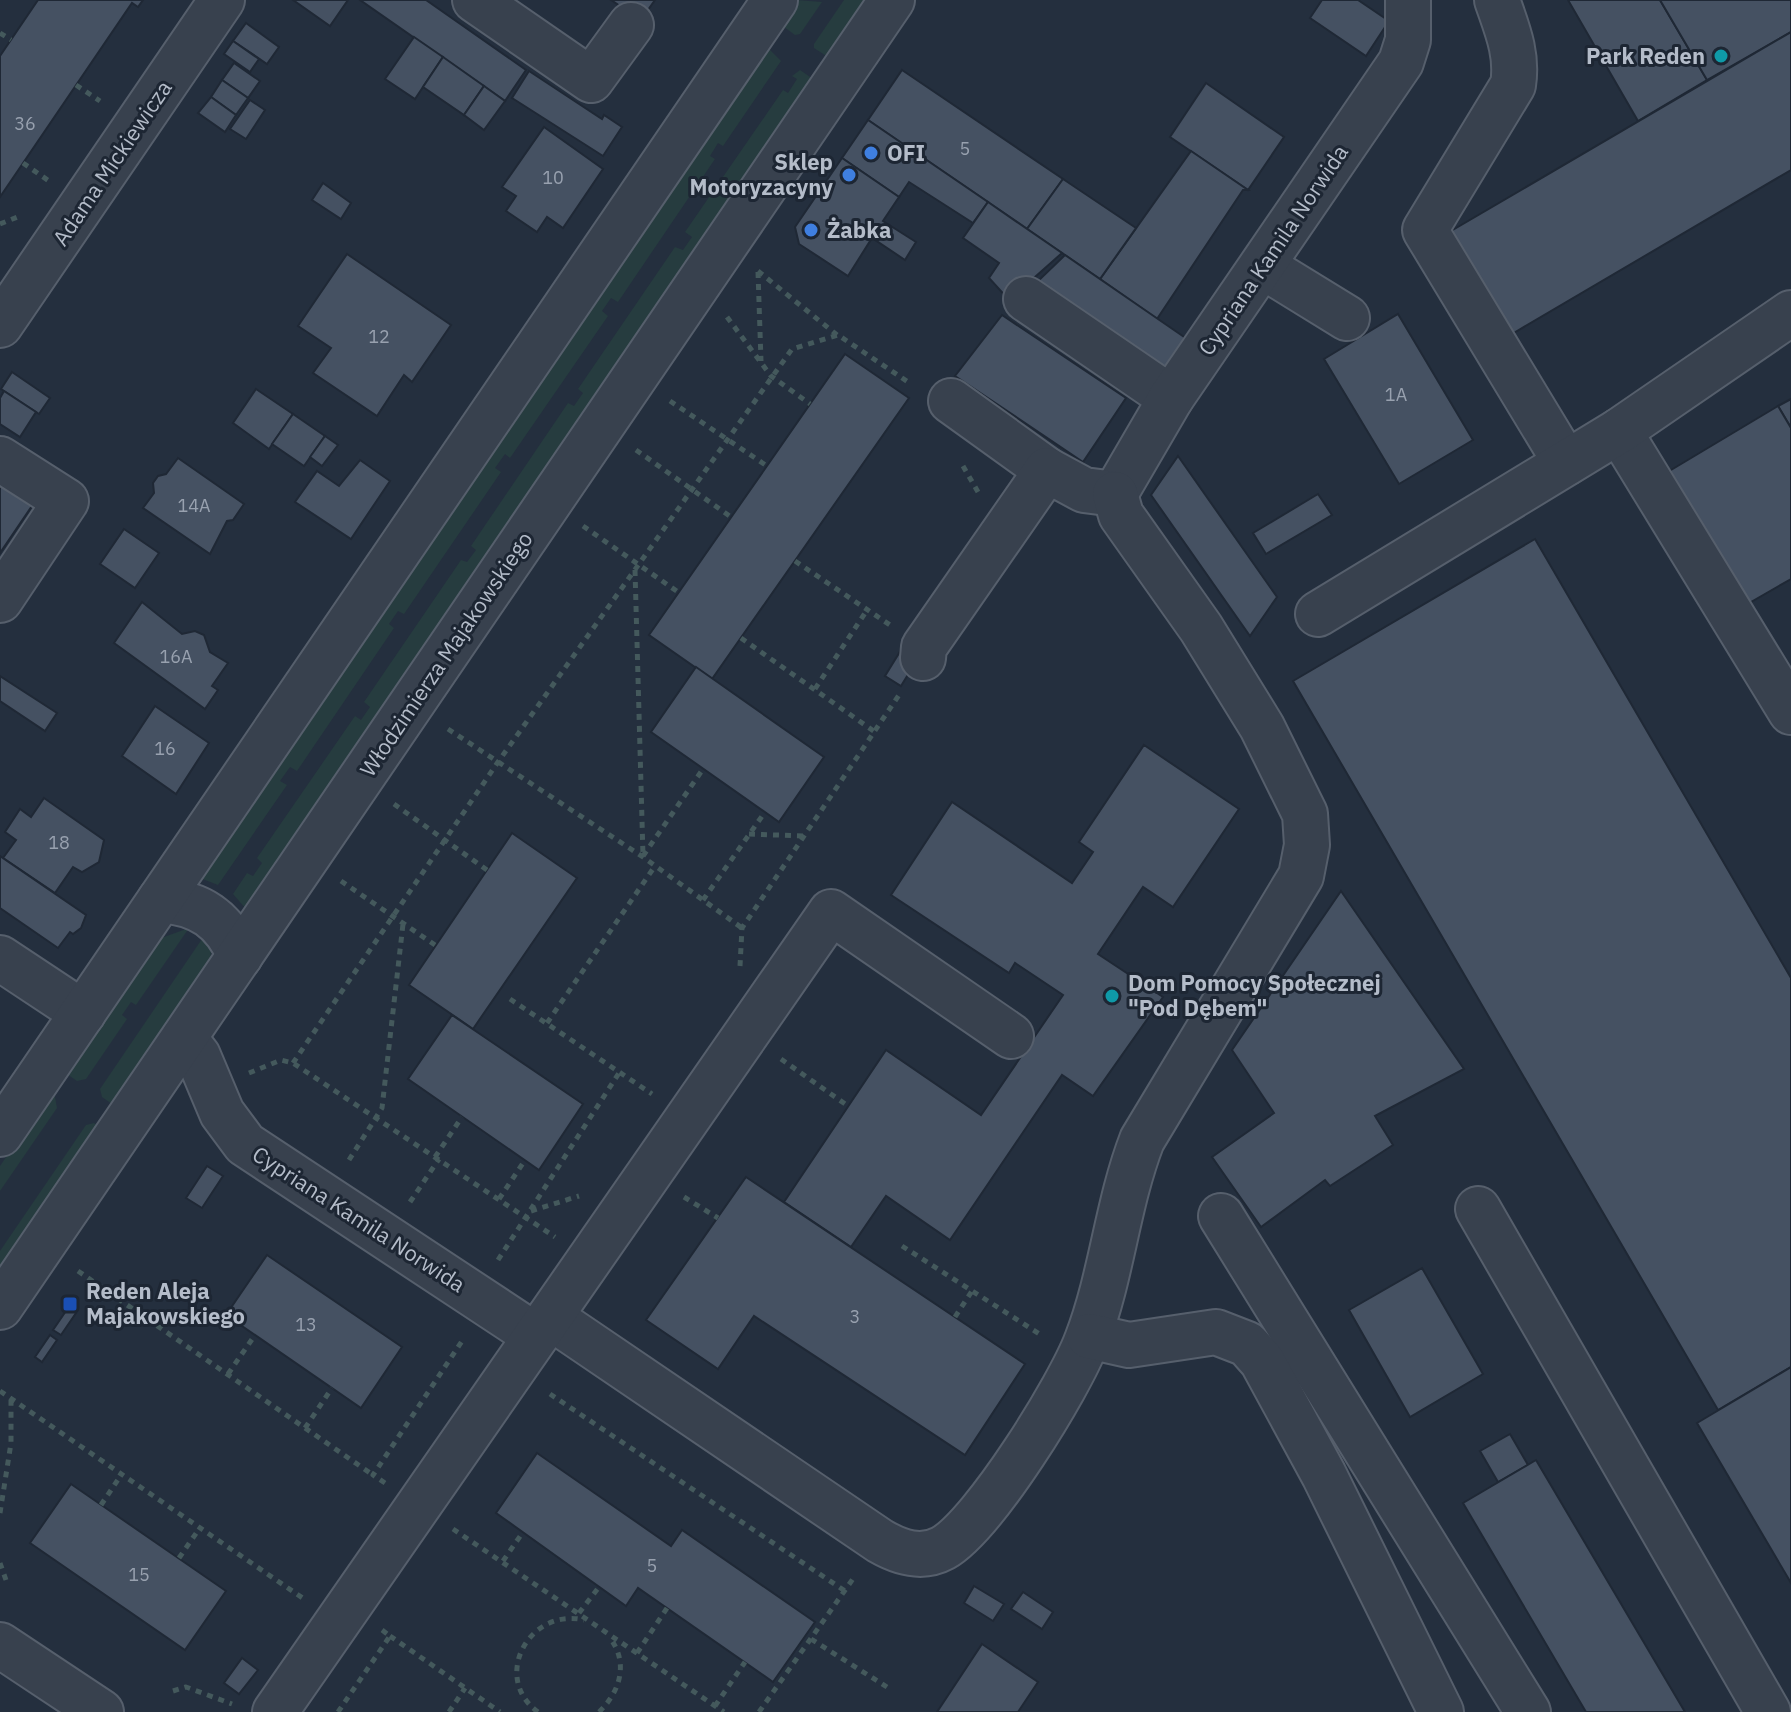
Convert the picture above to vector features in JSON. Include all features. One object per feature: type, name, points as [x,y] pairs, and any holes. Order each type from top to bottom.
[{"type":"street","name":"Adama Mickiewicza","points":[[0,325],[222,0]]},
{"type":"street","points":[[475,0],[591,80],[631,25]]},
{"type":"street","points":[[0,1134],[775,0]]},
{"type":"street","name":"Włodzimierza Majakowskiego","points":[[0,1307],[892,0]]},
{"type":"street","name":"Cypriana Kamila Norwida","points":[[184,1038],[198,1056],[222,1113],[245,1144],[325,1196],[476,1312],[533,1340],[905,1553],[942,1548],[965,1530],[1059,1400],[1084,1348],[1111,1260],[1128,1175],[1142,1140],[1301,876],[1307,845],[1305,814],[1262,727],[1201,628],[1121,515],[1115,494],[1171,398],[1264,267],[1401,62],[1408,40],[1408,0]]},
{"type":"street","points":[[1497,0],[1516,65],[1513,85],[1425,230],[1566,463]]},
{"type":"street","points":[[1264,267],[1347,318]]},
{"type":"street","points":[[1026,299],[1171,398]]},
{"type":"street","points":[[1318,614],[1619,431],[1791,313]]},
{"type":"street","points":[[934,395],[1047,470],[1084,490],[1115,494]]},
{"type":"street","points":[[1619,431],[1791,712]]},
{"type":"street","points":[[0,459],[66,501],[0,600]]},
{"type":"street","points":[[924,653],[1047,470]]},
{"type":"street","points":[[160,900],[180,902],[209,914],[232,937],[240,956]]},
{"type":"street","points":[[258,1710],[418,1506],[831,912],[1011,1036]]},
{"type":"street","points":[[0,958],[83,1013]]},
{"type":"street","points":[[1478,1209],[1768,1712]]},
{"type":"street","points":[[1221,1216],[1528,1712]]},
{"type":"street","points":[[1084,1348],[1129,1345],[1216,1332],[1247,1344],[1262,1361],[1324,1475],[1441,1712]]},
{"type":"street","points":[[0,1645],[84,1707]]},
{"type":"path","points":[[0,33],[11,40]]},
{"type":"path","points":[[761,363],[758,271],[838,335],[934,395]]},
{"type":"path","points":[[727,316],[771,376],[810,404]]},
{"type":"path","points":[[293,1063],[498,762],[771,376],[792,349],[838,335]]},
{"type":"path","points":[[669,400],[767,466]]},
{"type":"path","points":[[635,450],[731,517]]},
{"type":"path","points":[[957,455],[1003,534]]},
{"type":"path","points":[[583,526],[636,566],[678,592]]},
{"type":"path","points":[[445,727],[643,857],[742,928],[875,732],[924,653],[795,561]]},
{"type":"path","points":[[636,566],[643,857]]},
{"type":"path","points":[[815,689],[867,610]]},
{"type":"path","points":[[741,638],[875,732]]},
{"type":"path","points":[[643,857],[703,769]]},
{"type":"path","points":[[393,804],[487,870]]},
{"type":"path","points":[[703,900],[765,812]]},
{"type":"path","points":[[749,834],[804,836]]},
{"type":"path","points":[[547,1023],[655,866]]},
{"type":"path","points":[[340,881],[435,945]]},
{"type":"path","points":[[325,1196],[378,1118],[403,924]]},
{"type":"path","points":[[373,1475],[476,1312],[527,1217],[619,1073],[510,999]]},
{"type":"path","points":[[774,1055],[848,1106]]},
{"type":"path","points":[[245,1075],[281,1060],[293,1063],[589,1261]]},
{"type":"path","points":[[435,1157],[462,1117]]},
{"type":"path","points":[[499,1199],[525,1160]]},
{"type":"path","points":[[677,1193],[718,1218]]},
{"type":"path","points":[[902,1246],[972,1291],[1084,1348]]},
{"type":"path","points":[[78,1271],[724,1712]]},
{"type":"path","points":[[955,1317],[972,1291]]},
{"type":"path","points":[[476,1312],[533,1340],[845,1591]]},
{"type":"path","points":[[228,1374],[255,1335]]},
{"type":"path","points":[[305,1428],[332,1388]]},
{"type":"path","points":[[0,1391],[275,1580]]},
{"type":"path","points":[[0,1513],[11,1443],[11,1399]]},
{"type":"path","points":[[101,1505],[121,1475]]},
{"type":"path","points":[[179,1558],[199,1529]]},
{"type":"path","points":[[503,1561],[523,1532]]},
{"type":"path","points":[[759,1712],[880,1541]]},
{"type":"path","points":[[0,1563],[6,1580]]},
{"type":"path","points":[[579,1613],[599,1587]]},
{"type":"path","points":[[637,1653],[667,1608]]},
{"type":"path","points":[[538,1712],[524,1697],[518,1684],[516,1669],[524,1642],[546,1622],[574,1617],[589,1621]]},
{"type":"path","points":[[599,1712],[610,1701],[621,1675],[616,1646],[608,1634]]},
{"type":"path","points":[[390,1636],[500,1712]]},
{"type":"path","points":[[811,1639],[887,1687]]},
{"type":"path","points":[[715,1706],[745,1662]]},
{"type":"path","points":[[173,1691],[186,1687],[258,1710]]},
{"type":"path","points":[[449,1712],[465,1688]]},
{"type":"green space","points":[[796,0],[822,2],[800,34],[795,35],[780,24]]},
{"type":"green space","points":[[844,0],[871,0],[831,59],[814,48],[814,44]]},
{"type":"green space","points":[[765,45],[781,61],[723,146],[718,143],[710,156],[715,159],[618,302],[611,298],[602,311],[608,316],[510,458],[505,454],[495,468],[501,472],[404,614],[398,611],[389,624],[394,628],[297,771],[290,767],[280,781],[287,785],[218,885],[200,878]]},
{"type":"green space","points":[[800,70],[816,81],[246,909],[233,894],[247,873],[253,876],[262,863],[257,858],[355,716],[361,720],[370,707],[364,702],[461,560],[467,562],[476,550],[471,546],[568,403],[574,406],[583,393],[578,389],[675,247],[683,250],[692,237],[685,232],[783,90],[788,93],[797,79],[792,76]]},
{"type":"green space","points":[[189,928],[136,1005],[131,1002],[122,1015],[127,1019],[86,1079],[77,1081],[64,1072],[153,941]]},
{"type":"green space","points":[[204,936],[211,950],[210,965],[115,1106],[102,1097],[100,1089]]},
{"type":"green space","points":[[49,1094],[55,1097],[57,1108],[0,1191],[0,1166]]},
{"type":"green space","points":[[94,1123],[100,1128],[0,1274],[0,1251],[86,1125]]},
{"type":"building","points":[[38,0],[143,0],[138,7],[132,3],[0,197],[0,56]]},
{"type":"building","points":[[293,0],[348,0],[330,26]]},
{"type":"building","points":[[360,0],[426,0],[526,70],[505,101]]},
{"type":"building","points":[[611,0],[655,0],[641,20]]},
{"type":"building","points":[[1322,0],[1358,0],[1389,21],[1366,56],[1310,18]]},
{"type":"building","points":[[1568,0],[1660,0],[1707,80],[1638,121]]},
{"type":"building","name":"Park Reden","points":[[1660,0],[1791,0],[1791,32],[1707,80]]},
{"type":"building","points":[[246,23],[279,47],[267,64],[233,41]]},
{"type":"building","points":[[1791,32],[1791,170],[1512,334],[1451,231]]},
{"type":"building","points":[[414,37],[443,57],[415,99],[385,79]]},
{"type":"building","points":[[233,41],[259,59],[250,72],[224,54]]},
{"type":"building","points":[[443,57],[484,86],[464,115],[423,87]]},
{"type":"building","points":[[234,63],[260,81],[248,98],[222,80]]},
{"type":"building","points":[[902,70],[1063,179],[1027,229],[868,120]]},
{"type":"building","points":[[529,71],[602,119],[604,115],[622,127],[603,156],[512,98]]},
{"type":"building","points":[[222,80],[248,98],[236,115],[211,97]]},
{"type":"building","points":[[1206,83],[1284,137],[1248,190],[1170,137]]},
{"type":"building","points":[[484,86],[505,101],[484,130],[464,115]]},
{"type":"building","points":[[211,97],[236,115],[225,132],[198,113]]},
{"type":"building","points":[[250,100],[265,110],[246,139],[230,129]]},
{"type":"building","points":[[868,120],[988,202],[973,223],[909,182],[899,197],[842,158]]},
{"type":"building","points":[[544,127],[603,169],[563,228],[547,217],[537,232],[506,211],[516,196],[502,187]]},
{"type":"building","points":[[1191,151],[1248,190],[1243,190],[1157,319],[1100,279]]},
{"type":"building","points":[[842,158],[899,197],[883,221],[916,242],[905,260],[872,238],[848,276],[799,244],[795,227]]},
{"type":"building","points":[[1063,179],[1136,228],[1100,279],[1027,229]]},
{"type":"building","points":[[323,183],[351,203],[341,219],[312,200]]},
{"type":"building","points":[[988,202],[1062,253],[1009,300],[989,278],[999,263],[963,238]]},
{"type":"building","points":[[347,254],[451,325],[412,382],[404,375],[377,416],[313,373],[331,348],[298,326]]},
{"type":"building","points":[[1065,255],[1187,339],[1166,371],[1036,283]]},
{"type":"building","points":[[1398,314],[1473,440],[1399,484],[1324,359]]},
{"type":"building","points":[[1002,315],[1126,398],[1083,462],[955,376]]},
{"type":"building","points":[[845,354],[909,398],[712,679],[649,635]]},
{"type":"building","points":[[12,372],[50,398],[39,414],[1,389]]},
{"type":"building","points":[[256,389],[293,414],[269,449],[233,423]]},
{"type":"building","points":[[4,391],[36,412],[20,437],[0,424],[0,398]]},
{"type":"building","points":[[1791,399],[1791,428],[1778,406]]},
{"type":"building","points":[[1778,406],[1791,428],[1791,579],[1744,606],[1666,473]]},
{"type":"building","points":[[293,414],[325,436],[304,466],[272,444]]},
{"type":"building","points":[[325,436],[338,445],[322,466],[310,457]]},
{"type":"building","points":[[1178,456],[1277,597],[1250,636],[1151,495]]},
{"type":"building","points":[[178,458],[244,504],[233,520],[227,521],[210,554],[143,508],[154,493],[153,483],[158,476],[166,474]]},
{"type":"building","points":[[360,460],[390,481],[351,539],[295,502],[317,471],[339,486]]},
{"type":"building","points":[[0,475],[36,500],[0,553]]},
{"type":"building","points":[[1318,494],[1332,515],[1266,554],[1253,533]]},
{"type":"building","points":[[124,529],[159,553],[135,588],[100,564]]},
{"type":"building","points":[[1535,539],[1791,978],[1791,1367],[1718,1410],[1293,681]]},
{"type":"building","points":[[142,602],[182,634],[195,631],[204,635],[210,652],[228,663],[212,686],[218,690],[205,709],[114,643]]},
{"type":"building","points":[[901,650],[917,660],[901,686],[885,676]]},
{"type":"building","points":[[696,667],[824,757],[779,822],[651,732]]},
{"type":"building","points":[[0,676],[57,713],[45,731],[0,701]]},
{"type":"building","points":[[155,706],[209,743],[176,794],[122,756]]},
{"type":"building","name":"Dom Pomocy Społecznej \"Pod Dębem\"","points":[[1144,745],[1239,809],[1173,907],[1143,887],[1098,954],[1163,997],[1093,1096],[1062,1075],[950,1240],[886,1196],[851,1247],[784,1202],[886,1050],[981,1115],[1063,995],[1015,963],[1009,973],[891,895],[952,802],[1072,883],[1093,852],[1079,842]]},
{"type":"building","points":[[44,798],[104,840],[99,862],[82,872],[73,867],[55,893],[3,858],[16,840],[5,832],[20,809],[31,817]]},
{"type":"building","points":[[512,833],[577,878],[473,1029],[409,985]]},
{"type":"building","points":[[0,856],[86,915],[81,928],[73,934],[70,932],[58,948],[0,908]]},
{"type":"building","points":[[1341,891],[1464,1069],[1375,1116],[1393,1145],[1330,1186],[1325,1180],[1261,1227],[1212,1157],[1274,1113],[1232,1050]]},
{"type":"building","points":[[452,1015],[583,1104],[539,1170],[408,1079]]},
{"type":"building","points":[[207,1166],[223,1176],[202,1208],[186,1198]]},
{"type":"building","points":[[746,1177],[1025,1364],[965,1455],[754,1316],[718,1369],[646,1320]]},
{"type":"building","points":[[267,1255],[402,1347],[361,1408],[226,1315]]},
{"type":"building","points":[[1422,1268],[1483,1374],[1410,1417],[1349,1310]]},
{"type":"building","points":[[68,1308],[76,1313],[61,1335],[53,1330]]},
{"type":"building","points":[[50,1335],[57,1340],[42,1362],[35,1357]]},
{"type":"building","points":[[1791,1367],[1791,1583],[1697,1423]]},
{"type":"building","points":[[1510,1434],[1528,1465],[1498,1482],[1480,1451]]},
{"type":"building","points":[[537,1453],[671,1546],[682,1530],[815,1622],[773,1682],[638,1588],[626,1606],[496,1513]]},
{"type":"building","points":[[1536,1460],[1685,1712],[1586,1712],[1463,1503]]},
{"type":"building","points":[[71,1484],[226,1591],[185,1650],[30,1543]]},
{"type":"building","points":[[974,1586],[1004,1604],[993,1621],[964,1603]]},
{"type":"building","points":[[1023,1592],[1053,1612],[1042,1629],[1011,1609]]},
{"type":"building","points":[[982,1644],[1038,1682],[1018,1712],[937,1712]]},
{"type":"building","points":[[242,1658],[258,1670],[239,1694],[224,1683]]},
{"type":"place","name":"Park Reden","points":[[1721,56]]},
{"type":"place","name":"OFI","points":[[871,153]]},
{"type":"place","name":"Sklep Motoryzacyny","points":[[849,175]]},
{"type":"place","name":"Żabka","points":[[811,230]]},
{"type":"place","name":"Dom Pomocy Społecznej \"Pod Dębem\"","points":[[1112,996]]},
{"type":"place","name":"Reden Aleja Majakowskiego","points":[[70,1304]]}]
